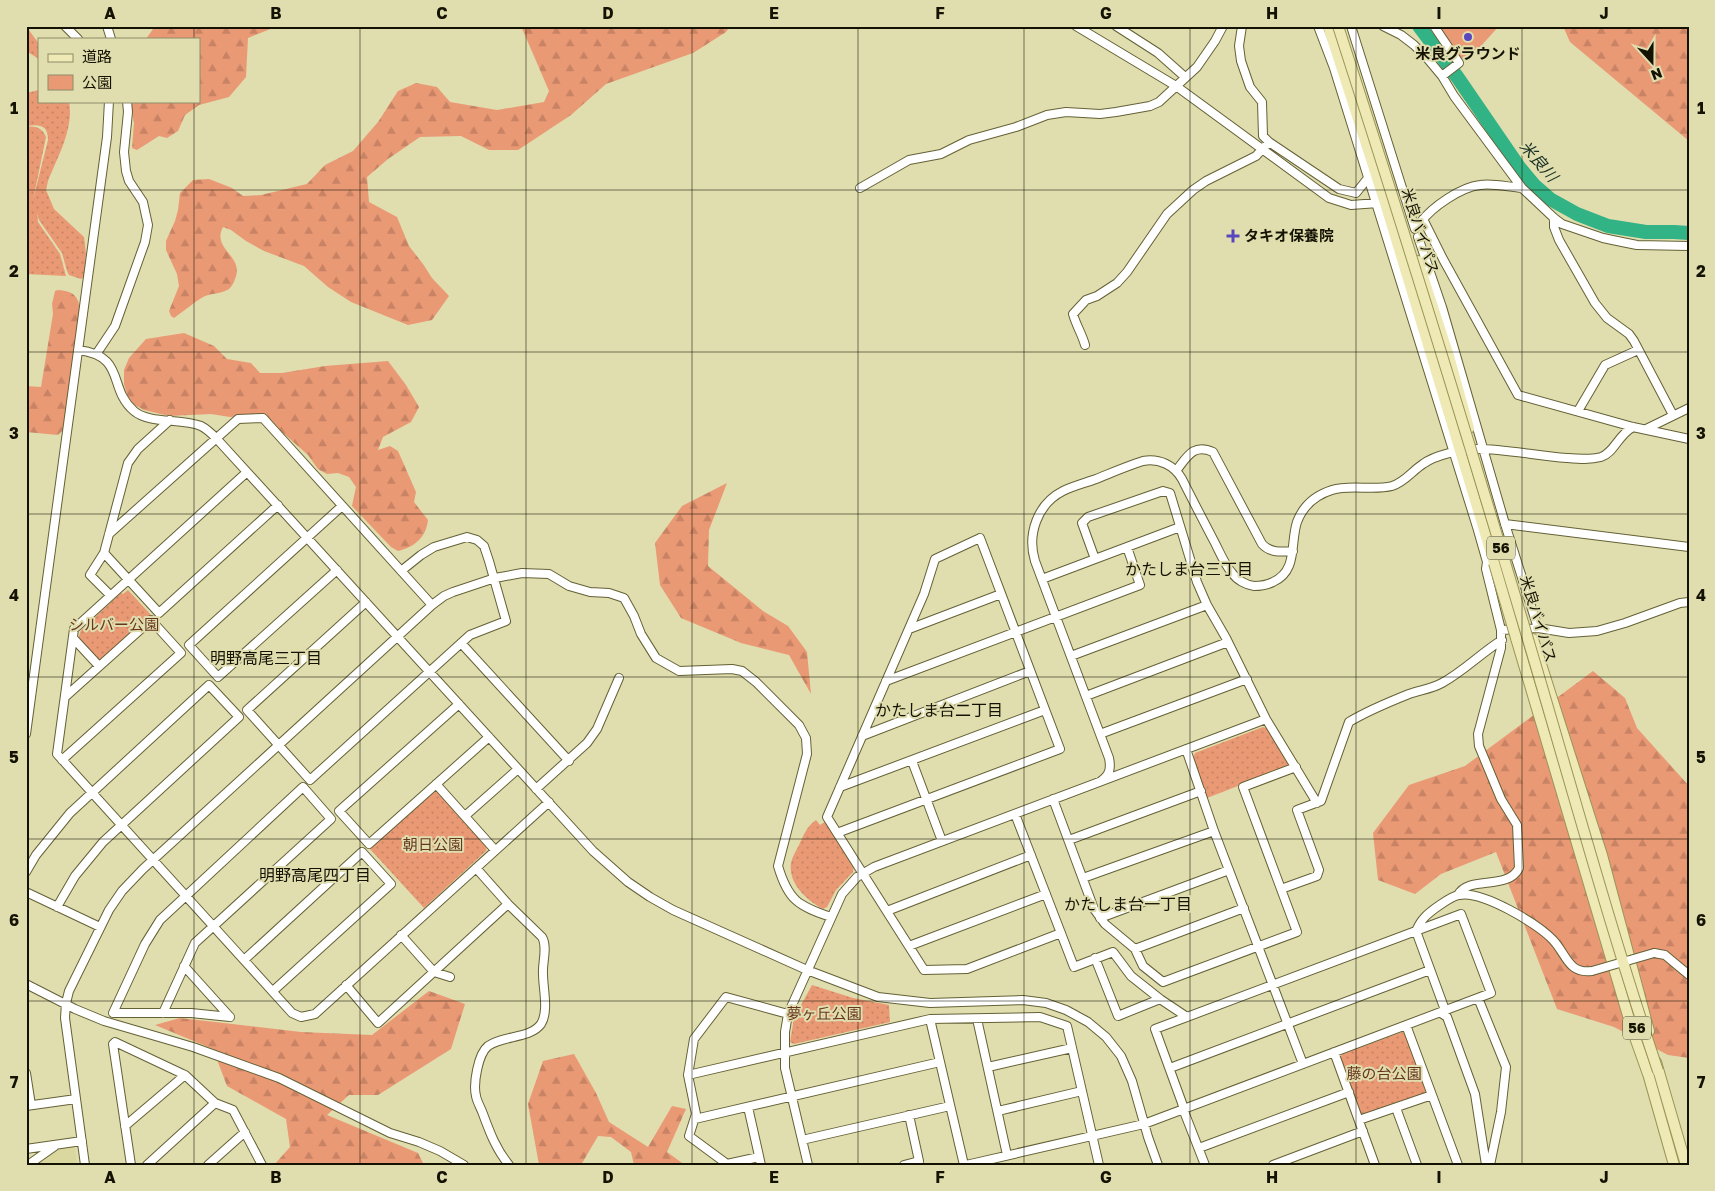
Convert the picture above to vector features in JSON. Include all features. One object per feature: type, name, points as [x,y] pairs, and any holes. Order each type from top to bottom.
[{"type":"main road","points":[[1328,26],[1371,159],[1380,203],[1457,452],[1494,563],[1632,1029],[1653,1073]]},
{"type":"main road","name":"米良バイパス","points":[[1334,26],[1427,317],[1637,1028],[1686,1165]]},
{"type":"main road","name":"米良バイパス","points":[[1338,26],[1430,313],[1499,541],[1623,962],[1653,1073],[1674,1165]]},
{"type":"main road","points":[[1343,26],[1397,199],[1415,235],[1449,356],[1480,449],[1509,560],[1602,855],[1628,950],[1653,1073]]},
{"type":"street","points":[[107,26],[111,38]]},
{"type":"street","points":[[1076,26],[1176,86],[1323,194],[1336,201],[1351,205],[1380,203],[1397,199]]},
{"type":"street","points":[[1116,26],[1158,54],[1185,77]]},
{"type":"street","points":[[860,188],[909,160],[941,154],[968,140],[1016,127],[1047,115],[1066,112],[1100,114],[1150,106],[1159,102],[1197,67],[1223,26]]},
{"type":"street","points":[[1242,26],[1239,46],[1241,61],[1250,87],[1262,102],[1263,136],[1269,142],[1340,189],[1356,193],[1368,178]]},
{"type":"street","points":[[1318,26],[1334,68],[1368,178],[1380,203]]},
{"type":"street","points":[[1351,26],[1415,235]]},
{"type":"street","points":[[1383,26],[1414,44],[1444,75],[1454,96],[1522,188],[1562,224],[1603,238],[1637,245],[1689,246]]},
{"type":"street","points":[[1434,26],[1459,63],[1444,75]]},
{"type":"street","points":[[66,27],[77,38]]},
{"type":"street","points":[[26,734],[107,137],[109,102]]},
{"type":"street","points":[[96,353],[108,339],[115,326],[146,242],[148,225],[143,202],[129,181],[126,171],[124,152],[128,112],[127,102]]},
{"type":"street","points":[[1085,345],[1073,314],[1077,308],[1086,300],[1097,296],[1117,283],[1167,214],[1193,190],[1206,181],[1256,156],[1269,142]]},
{"type":"street","points":[[1415,235],[1423,218],[1444,201],[1470,188],[1480,185],[1522,188]]},
{"type":"street","points":[[1423,218],[1518,395],[1634,427],[1689,439]]},
{"type":"street","points":[[1554,218],[1554,228],[1559,240],[1590,296],[1607,318],[1628,334],[1673,416]]},
{"type":"street","points":[[78,350],[96,353],[108,363],[124,399],[134,412],[146,418],[170,420],[207,429],[536,789],[610,867],[650,897],[673,910],[807,970],[878,997],[930,1003],[1023,1000],[1046,1003],[1066,1010],[1088,1022],[1100,1032],[1121,1056],[1132,1081],[1158,1165]]},
{"type":"street","points":[[1578,411],[1605,365],[1638,350]]},
{"type":"street","points":[[1646,429],[1689,408]]},
{"type":"street","points":[[109,534],[238,419],[262,418],[432,605]]},
{"type":"street","points":[[110,595],[90,575],[104,553],[128,463],[170,420]]},
{"type":"street","points":[[1101,781],[1108,775],[1110,765],[1032,553],[1031,539],[1038,517],[1045,506],[1063,491],[1143,461],[1160,461],[1176,471],[1182,479],[1230,571],[1240,580],[1251,585],[1260,586],[1276,581],[1288,568],[1299,518],[1308,504],[1326,492],[1339,488],[1387,487],[1407,478],[1424,462],[1447,454],[1480,449],[1593,459],[1611,451],[1625,431],[1634,427]]},
{"type":"street","points":[[1176,471],[1193,451],[1200,448],[1213,452],[1262,544],[1266,548],[1275,551],[1292,552]]},
{"type":"street","points":[[1480,449],[1538,628]]},
{"type":"street","points":[[1416,931],[1424,918],[1458,895],[1460,891],[1470,886],[1507,879],[1516,874],[1519,868],[1517,825],[1501,799],[1479,746],[1478,734],[1497,668],[1502,640],[1486,569],[1487,562],[1457,452]]},
{"type":"street","points":[[247,472],[74,629],[57,754],[272,991],[294,1014],[305,1017],[315,1014],[549,802]]},
{"type":"street","points":[[1095,559],[1082,523],[1088,517],[1163,491],[1170,493],[1197,582],[1207,605],[1228,642],[1266,719],[1317,803]]},
{"type":"street","points":[[104,553],[159,613],[278,505]]},
{"type":"street","points":[[337,570],[218,678],[189,646],[342,506]]},
{"type":"street","points":[[1505,524],[1689,547]]},
{"type":"street","points":[[1042,579],[1180,527]]},
{"type":"street","points":[[366,602],[247,710],[310,780],[470,635],[506,621],[484,546],[477,540],[467,537],[434,548],[421,555],[401,571]]},
{"type":"street","points":[[837,833],[1060,749],[980,538],[935,559],[924,594],[827,817],[837,833],[862,873],[924,970],[966,969],[1061,933]]},
{"type":"street","points":[[886,682],[1140,585],[1127,547]]},
{"type":"street","points":[[85,1165],[66,1028],[66,1003],[69,991],[100,927],[122,891],[153,860],[432,605],[453,592],[494,578],[522,573],[549,574],[570,586],[590,592],[609,593],[624,598],[641,634],[656,658],[679,671],[732,669],[742,671],[756,682],[799,725],[806,738],[807,754],[778,866],[783,882],[793,899],[811,910],[831,917]]},
{"type":"street","points":[[909,629],[1001,594]]},
{"type":"street","points":[[1500,630],[1538,628],[1569,633],[1596,631],[1625,623],[1680,603],[1689,602]]},
{"type":"street","points":[[1071,656],[1207,605]]},
{"type":"street","points":[[62,760],[181,653],[151,620],[64,697]]},
{"type":"street","points":[[72,638],[99,666]]},
{"type":"street","points":[[1281,889],[1316,876],[1319,870],[1297,810],[1322,801],[1349,722],[1408,695],[1442,683],[1468,666],[1492,645],[1502,640]]},
{"type":"street","points":[[1086,696],[1228,642]]},
{"type":"street","points":[[461,643],[569,761]]},
{"type":"street","points":[[862,736],[1030,671]]},
{"type":"street","points":[[536,789],[587,743],[597,728],[619,678]]},
{"type":"street","points":[[1100,734],[1247,679]]},
{"type":"street","points":[[26,872],[36,855],[59,825],[92,792],[209,685],[239,717],[121,824],[75,876],[56,907]]},
{"type":"street","points":[[459,704],[339,812],[369,844],[489,737]]},
{"type":"street","points":[[840,788],[1045,710]]},
{"type":"street","points":[[808,1165],[785,1068],[784,1032],[788,1014],[831,917],[844,891],[852,882],[874,866],[1266,719]]},
{"type":"street","points":[[1186,749],[1214,831],[1303,1064]]},
{"type":"street","points":[[912,761],[942,841]]},
{"type":"street","points":[[1053,799],[1094,909],[1104,924],[1135,949],[1143,966],[1163,982],[1296,932],[1243,787],[1296,767]]},
{"type":"street","points":[[465,816],[518,769]]},
{"type":"street","points":[[436,784],[495,850]]},
{"type":"street","points":[[163,1013],[184,966],[195,943],[331,819],[302,787],[167,911],[154,927],[113,1013],[163,1013],[191,1013],[230,1017],[184,966]]},
{"type":"street","points":[[1069,840],[1201,791]]},
{"type":"street","points":[[1015,814],[1074,967],[1113,952],[1131,976],[1187,1017]]},
{"type":"street","points":[[1083,878],[1214,831]]},
{"type":"street","points":[[244,960],[362,852],[391,884],[272,991]]},
{"type":"street","points":[[887,911],[1031,856]]},
{"type":"street","points":[[476,868],[508,904],[544,939],[543,989],[545,1010],[541,1024],[536,1029],[489,1045],[482,1054],[476,1078],[476,1098],[494,1144],[509,1165]]},
{"type":"street","points":[[1100,918],[1229,870]]},
{"type":"street","points":[[26,892],[100,927]]},
{"type":"street","points":[[909,946],[1046,894]]},
{"type":"street","points":[[1458,895],[1482,898],[1539,927],[1554,942],[1574,969],[1583,972],[1592,971],[1654,953],[1665,955],[1689,975]]},
{"type":"street","points":[[346,985],[378,1023],[508,904]]},
{"type":"street","points":[[1135,949],[1244,908]]},
{"type":"street","points":[[930,1019],[965,1165],[1144,1124],[1184,1109],[1303,1064],[1334,1052],[1433,1015],[1445,1010],[1491,993],[1462,914],[1155,1029],[1170,1068],[1184,1109],[1205,1165]]},
{"type":"street","points":[[1416,931],[1445,1010]]},
{"type":"street","points":[[401,935],[434,972],[450,977]]},
{"type":"street","points":[[1095,958],[1118,1016],[1160,999]]},
{"type":"street","points":[[1170,1068],[1430,970]]},
{"type":"street","points":[[26,984],[75,1009],[104,1021],[192,1047],[265,1072],[294,1084],[390,1133],[440,1151],[464,1165]]},
{"type":"street","points":[[748,1107],[760,1161],[726,1164],[689,1136],[696,1114],[688,1075],[694,1039],[726,996],[788,1014]]},
{"type":"street","points":[[1478,998],[1506,1067],[1501,1112],[1488,1165]]},
{"type":"street","points":[[1433,1015],[1441,1013],[1447,1017],[1475,1094],[1488,1165]]},
{"type":"street","points":[[688,1075],[930,1019],[1040,1017],[1067,1026],[1099,1165]]},
{"type":"street","points":[[978,1019],[1008,1155]]},
{"type":"street","points":[[1406,1025],[1458,1165]]},
{"type":"street","points":[[131,1165],[113,1044],[115,1042],[185,1075],[215,1103],[233,1110],[262,1165]]},
{"type":"street","points":[[988,1067],[1072,1048]]},
{"type":"street","points":[[1334,1052],[1375,1165]]},
{"type":"street","points":[[695,1119],[940,1062]]},
{"type":"street","points":[[26,1073],[29,1105],[76,1099]]},
{"type":"street","points":[[125,1126],[185,1075]]},
{"type":"street","points":[[998,1111],[1082,1091]]},
{"type":"street","points":[[1199,1148],[1349,1092]]},
{"type":"street","points":[[1359,1120],[1432,1095]]},
{"type":"street","points":[[147,1165],[215,1103]]},
{"type":"street","points":[[802,1140],[950,1106]]},
{"type":"street","points":[[1396,1108],[1417,1165]]},
{"type":"street","points":[[904,1165],[919,1162],[909,1115]]},
{"type":"street","points":[[1273,1165],[1363,1131]]},
{"type":"street","points":[[208,1165],[246,1132]]},
{"type":"street","points":[[26,1149],[82,1141]]},
{"type":"street","points":[[28,1165],[57,1144]]},
{"type":"shaded area","points":[[72,1146],[75,1148],[77,1165],[35,1165],[58,1148]]},
{"type":"green space","points":[[26,26],[38,43],[38,58],[26,51]]},
{"type":"green space","points":[[155,26],[278,26],[248,38],[246,77],[229,97],[199,105],[185,115],[178,131],[167,138],[159,136],[137,150],[132,148],[134,123],[130,102],[200,102],[200,38],[147,38]]},
{"type":"green space","points":[[521,26],[730,26],[726,32],[693,53],[606,84],[571,115],[518,150],[489,150],[461,136],[420,137],[388,159],[367,177],[369,202],[397,217],[409,246],[432,278],[449,296],[432,320],[408,325],[351,302],[328,287],[304,266],[264,251],[223,227],[220,235],[221,241],[236,264],[237,271],[233,283],[226,291],[203,297],[174,318],[171,316],[169,311],[179,286],[177,274],[166,250],[166,241],[175,221],[180,193],[193,180],[209,179],[232,188],[243,196],[261,195],[307,184],[325,165],[353,151],[378,122],[398,91],[416,83],[437,87],[450,102],[497,110],[544,102],[549,91]]},
{"type":"green space","name":"米良グラウンド","points":[[1439,26],[1499,26],[1481,46],[1461,60]]},
{"type":"green space","points":[[1563,26],[1689,26],[1689,141],[1570,42]]},
{"type":"green space","points":[[38,90],[38,102],[69,102],[70,111],[67,132],[46,190],[54,209],[84,237],[86,254],[84,277],[81,279],[69,275],[62,253],[39,220],[37,213],[38,222],[60,254],[66,276],[26,274],[26,127],[39,128],[46,137],[33,200],[48,135],[45,128],[35,125],[26,126],[26,93]]},
{"type":"green space","points":[[55,291],[69,292],[75,296],[78,300],[80,314],[64,429],[58,435],[26,432],[26,386],[41,387],[53,314],[52,304]]},
{"type":"green space","points":[[184,333],[214,346],[227,359],[251,363],[260,373],[282,373],[325,366],[388,361],[406,385],[419,407],[411,422],[383,437],[378,450],[390,446],[398,451],[416,492],[414,502],[428,520],[422,537],[414,544],[398,551],[391,547],[352,506],[356,487],[349,477],[338,473],[327,474],[318,469],[308,455],[273,424],[267,415],[230,417],[211,414],[169,416],[144,410],[135,405],[128,398],[124,384],[124,370],[129,358],[146,339]]},
{"type":"green space","points":[[727,483],[709,530],[708,566],[763,611],[788,626],[807,652],[811,694],[789,655],[741,643],[681,618],[660,585],[655,543],[682,506]]},
{"type":"green space","name":"シルバー公園","points":[[128,590],[151,615],[99,663],[78,639],[81,630],[121,593],[123,594]]},
{"type":"green space","points":[[1593,671],[1625,698],[1637,728],[1689,786],[1689,1058],[1668,1055],[1614,1027],[1557,1009],[1496,852],[1441,874],[1415,894],[1378,880],[1373,833],[1409,785],[1465,766]]},
{"type":"green space","points":[[1263,727],[1269,729],[1289,762],[1287,767],[1207,798],[1193,759],[1195,753]]},
{"type":"green space","name":"朝日公園","points":[[436,789],[487,845],[486,851],[424,908],[370,849]]},
{"type":"green space","points":[[816,820],[820,825],[825,822],[854,866],[853,872],[836,890],[827,907],[823,909],[805,896],[792,878],[791,871],[794,854],[808,828]]},
{"type":"green space","name":"夢ヶ丘公園","points":[[812,985],[853,998],[889,1005],[890,1022],[794,1044],[790,1042],[794,1018]]},
{"type":"green space","points":[[429,991],[465,1004],[451,1049],[378,1095],[349,1095],[327,1115],[418,1153],[424,1165],[274,1165],[290,1147],[286,1119],[227,1086],[213,1049],[155,1025],[180,1018],[301,1032],[372,1035]]},
{"type":"green space","name":"藤の台公園","points":[[1402,1032],[1406,1034],[1426,1089],[1424,1094],[1361,1117],[1340,1059],[1342,1054]]},
{"type":"green space","points":[[574,1054],[596,1093],[609,1122],[648,1147],[672,1106],[686,1109],[667,1152],[685,1165],[634,1165],[631,1152],[611,1137],[598,1136],[581,1165],[539,1165],[528,1104],[543,1061]]},
{"type":"waterway","name":"米良川","points":[[1419,26],[1458,78],[1519,167],[1534,185],[1550,199],[1577,214],[1608,226],[1646,232],[1689,233]]},
{"type":"place","name":"米良グラウンド","points":[[1468,37]]},
{"type":"place","name":"タキオ保養院","points":[[1233,236]]},
{"type":"district","name":"かたしま台三丁目","points":[[1189,569]]},
{"type":"district","name":"明野高尾三丁目","points":[[266,658]]},
{"type":"district","name":"かたしま台二丁目","points":[[939,710]]},
{"type":"district","name":"明野高尾四丁目","points":[[315,875]]},
{"type":"district","name":"かたしま台一丁目","points":[[1128,904]]}]
